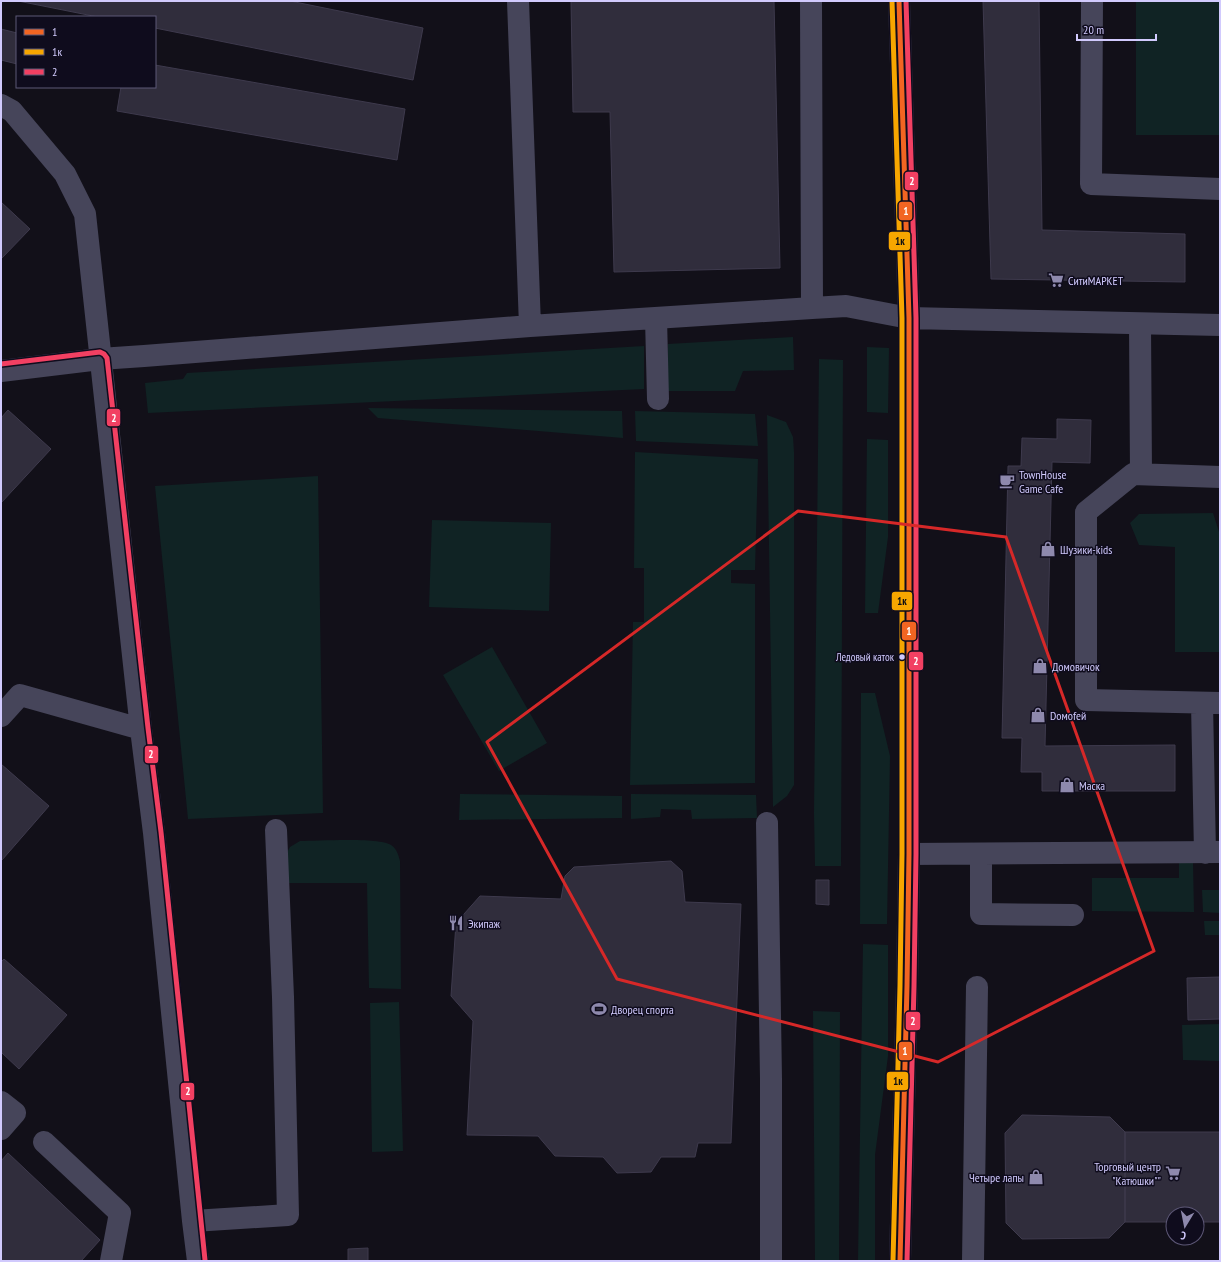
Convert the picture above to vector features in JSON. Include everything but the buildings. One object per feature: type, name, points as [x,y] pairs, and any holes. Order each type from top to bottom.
[{"type":"street","points":[[518,1],[530,326]]},
{"type":"street","points":[[811,1],[812,308]]},
{"type":"street","points":[[899,1],[909,318],[909,854],[900,1261]]},
{"type":"street","points":[[1092,1],[1092,184],[1220,189]]},
{"type":"street","points":[[5,109],[65,174],[85,214],[141,729],[154,833],[198,1261]]},
{"type":"street","points":[[1,371],[100,359],[530,326],[846,306],[909,318],[1220,325]]},
{"type":"street","points":[[656,318],[658,399]]},
{"type":"street","points":[[1140,324],[1141,474]]},
{"type":"street","points":[[909,854],[1212,852],[1211,703],[1086,700],[1086,512],[1133,474],[1220,477]]},
{"type":"street","points":[[1,716],[20,695],[141,729]]},
{"type":"street","points":[[767,823],[771,1079],[771,1261]]},
{"type":"street","points":[[193,1221],[288,1215],[283,997],[276,830]]},
{"type":"street","points":[[981,854],[982,914],[1073,915]]},
{"type":"street","points":[[973,1261],[977,987]]},
{"type":"street","points":[[1,1102],[15,1113],[1,1129]]},
{"type":"street","points":[[44,1142],[120,1213],[111,1261]]},
{"type":"highlighted area","points":[[798,511],[1006,537],[1154,951],[938,1062],[617,979],[487,742]]},
{"type":"green space","points":[[1136,1],[1220,1],[1220,135],[1136,135]]},
{"type":"green space","points":[[793,337],[794,370],[743,371],[735,391],[667,391],[668,344]]},
{"type":"green space","points":[[644,346],[644,389],[148,413],[145,383],[183,379],[187,373]]},
{"type":"green space","points":[[867,347],[889,348],[888,413],[867,412]]},
{"type":"green space","points":[[819,359],[843,360],[841,866],[815,866],[814,813]]},
{"type":"green space","points":[[368,408],[622,411],[623,438],[378,418]]},
{"type":"green space","points":[[635,411],[755,414],[758,446],[636,441]]},
{"type":"green space","points":[[767,415],[786,422],[793,437],[794,452],[794,785],[787,796],[773,807]]},
{"type":"green space","points":[[867,439],[888,440],[888,537],[878,613],[865,613]]},
{"type":"green space","points":[[635,452],[758,459],[755,570],[731,570],[731,583],[755,584],[755,783],[630,785],[633,622],[644,622],[644,568],[634,568]]},
{"type":"green space","points":[[318,476],[323,813],[188,819],[155,486]]},
{"type":"green space","points":[[1213,513],[1220,535],[1220,652],[1175,652],[1175,547],[1139,545],[1130,523],[1139,514]]},
{"type":"green space","points":[[432,520],[551,523],[549,611],[429,607]]},
{"type":"green space","points":[[492,647],[547,743],[499,771],[443,675]]},
{"type":"green space","points":[[861,693],[875,693],[890,756],[887,924],[860,924]]},
{"type":"green space","points":[[460,794],[622,796],[622,818],[459,820]]},
{"type":"green space","points":[[631,794],[756,795],[757,818],[692,819],[691,810],[661,809],[660,817],[631,819]]},
{"type":"green space","points":[[300,841],[374,841],[391,845],[396,850],[400,861],[401,989],[369,988],[367,883],[286,883],[285,856],[290,847]]},
{"type":"green space","points":[[1179,861],[1193,862],[1194,912],[1092,911],[1092,878],[1179,878]]},
{"type":"green space","points":[[1202,890],[1220,890],[1220,913],[1203,912]]},
{"type":"green space","points":[[1204,921],[1220,921],[1220,935],[1205,935]]},
{"type":"green space","points":[[863,944],[888,945],[888,1056],[875,1155],[875,1261],[858,1261]]},
{"type":"green space","points":[[399,1002],[403,1151],[372,1152],[370,1003]]},
{"type":"green space","points":[[813,1011],[840,1012],[839,1261],[815,1261]]},
{"type":"green space","points":[[1220,1024],[1220,1061],[1183,1060],[1182,1025]]},
{"type":"transit line","name":"1к","points":[[892,1],[902,318],[902,854],[893,1261]]},
{"type":"transit line","name":"1","points":[[899,1],[909,318],[909,854],[900,1261]]},
{"type":"transit line","name":"2","points":[[906,1],[916,318],[916,854],[907,1261]]},
{"type":"transit line","name":"2","points":[[1,364],[100,352],[107,358],[161,832],[205,1260]]},
{"type":"place","name":"СитиМАРКЕТ","points":[[1056,280]]},
{"type":"place","name":"TownHouse Game Cafe","points":[[1007,481]]},
{"type":"place","name":"Шузики-kids","points":[[1048,549]]},
{"type":"place","name":"Ледовый каток","points":[[902,657]]},
{"type":"place","name":"Домовичок","points":[[1040,666]]},
{"type":"place","name":"Dомоfей","points":[[1038,715]]},
{"type":"place","name":"Маска","points":[[1067,785]]},
{"type":"place","name":"Экипаж","points":[[456,923]]},
{"type":"place","name":"Дворец спорта","points":[[599,1009]]},
{"type":"place","name":"Торговый центр \"Катюшки\"\"","points":[[1173,1173]]},
{"type":"place","name":"Четыре лапы","points":[[1036,1177]]}]
